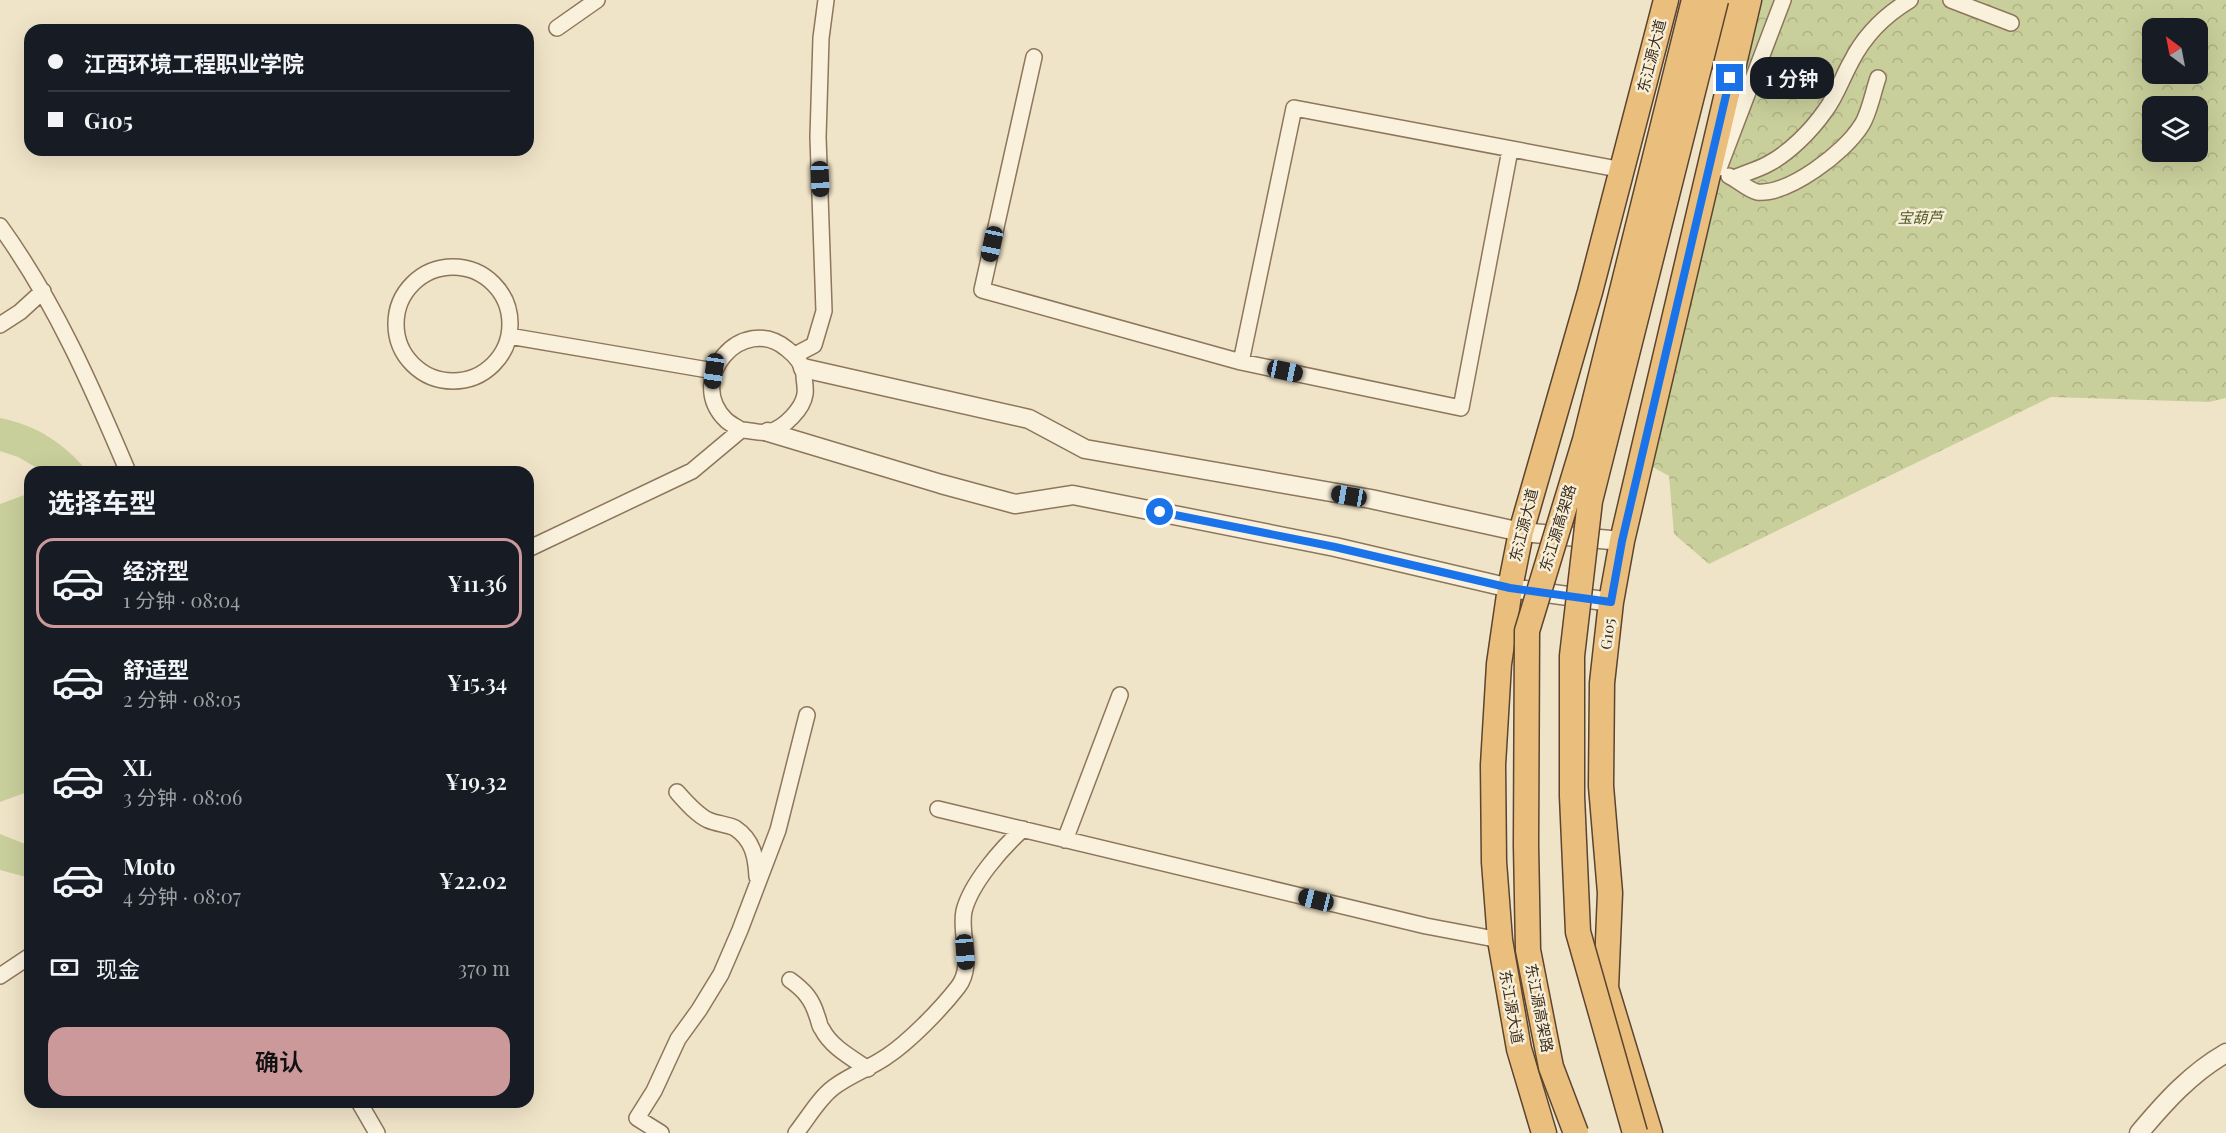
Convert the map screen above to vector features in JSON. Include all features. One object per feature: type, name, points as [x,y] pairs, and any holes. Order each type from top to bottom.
[{"type":"highway","name":"东江源高架路","points":[[1576,1133],[1551,1067],[1528,950],[1527,631],[1585,440],[1694,0]]},
{"type":"highway","name":"东江源高架路","points":[[1635,1133],[1578,932],[1572,796],[1572,656],[1590,501],[1716,0]]},
{"type":"highway","points":[[1646,437],[1647,362],[1723,55],[1727,0]]},
{"type":"highway","name":"G105","points":[[1650,1133],[1605,988],[1610,893],[1601,786],[1602,683],[1611,602],[1622,541],[1749,0]]},
{"type":"highway","points":[[1538,471],[1592,335],[1666,2]]},
{"type":"highway","name":"东江源大道","points":[[1541,1129],[1519,1049],[1500,940],[1494,862],[1493,765],[1499,664],[1521,532],[1623,170],[1666,2]]},
{"type":"street","points":[[557,28],[597,0]]},
{"type":"street","points":[[799,361],[814,345],[824,311],[818,137],[821,38],[826,0]]},
{"type":"street","points":[[1660,404],[1718,171],[1783,0]]},
{"type":"street","points":[[1734,178],[1770,164],[1814,126],[1826,110],[1864,42],[1894,9],[1910,0]]},
{"type":"street","points":[[1951,0],[2012,23]]},
{"type":"street","points":[[1034,57],[982,290],[1240,362],[1461,408],[1510,150]]},
{"type":"street","points":[[1718,171],[1734,178],[1755,192],[1775,191],[1821,166],[1862,126],[1878,78]]},
{"type":"street","points":[[1240,362],[1294,108],[1623,170]]},
{"type":"street","points":[[0,226],[43,291],[80,363],[125,466]]},
{"type":"street","points":[[460,267],[480,274],[503,296],[510,315],[509,336],[506,346],[494,364],[477,376],[456,381],[435,379],[417,369],[403,353],[396,333],[396,312],[405,293],[420,278],[439,269],[460,267]]},
{"type":"street","points":[[0,325],[20,312],[43,291]]},
{"type":"street","points":[[509,336],[714,371]]},
{"type":"street","points":[[1611,602],[1510,588],[1335,547],[1073,495],[1015,504],[768,432],[741,430],[726,420],[716,406],[711,389],[714,371],[722,356],[734,345],[750,339],[766,339],[782,344],[799,361],[1029,419],[1085,449],[1371,500],[1521,532],[1622,541]]},
{"type":"street","points":[[768,432],[792,419],[805,395],[799,361]]},
{"type":"street","points":[[534,546],[692,471],[741,430]]},
{"type":"street","points":[[1065,840],[1120,695]]},
{"type":"street","points":[[661,1133],[637,1118],[654,1091],[678,1039],[721,974],[778,830],[807,715]]},
{"type":"street","points":[[677,792],[695,812],[707,819],[734,828],[747,839],[756,855],[757,886]]},
{"type":"street","points":[[938,809],[1425,926],[1500,940]]},
{"type":"street","points":[[796,1133],[833,1087],[888,1056],[960,985],[966,970],[962,932],[964,909],[993,860],[1023,829]]},
{"type":"street","points":[[0,976],[24,960]]},
{"type":"street","points":[[790,980],[805,990],[817,1013],[821,1029],[841,1050],[868,1069]]},
{"type":"street","points":[[2139,1133],[2171,1094],[2211,1061],[2226,1053]]},
{"type":"street","points":[[362,1108],[376,1133]]},
{"type":"green space","name":"宝葫芦","points":[[1751,0],[2226,0],[2226,398],[2209,402],[2051,397],[1709,564],[1674,534],[1669,476],[1631,455]]},
{"type":"green space","points":[[0,418],[26,425],[49,437],[60,444],[83,466],[34,466],[18,457],[0,451]]},
{"type":"green space","points":[[24,495],[24,793],[0,802],[0,504]]},
{"type":"green space","points":[[0,834],[24,844],[24,876],[0,870]]},
{"type":"route","points":[[1160,512],[1335,547],[1510,588],[1611,602],[1622,541],[1730,78]]}]
